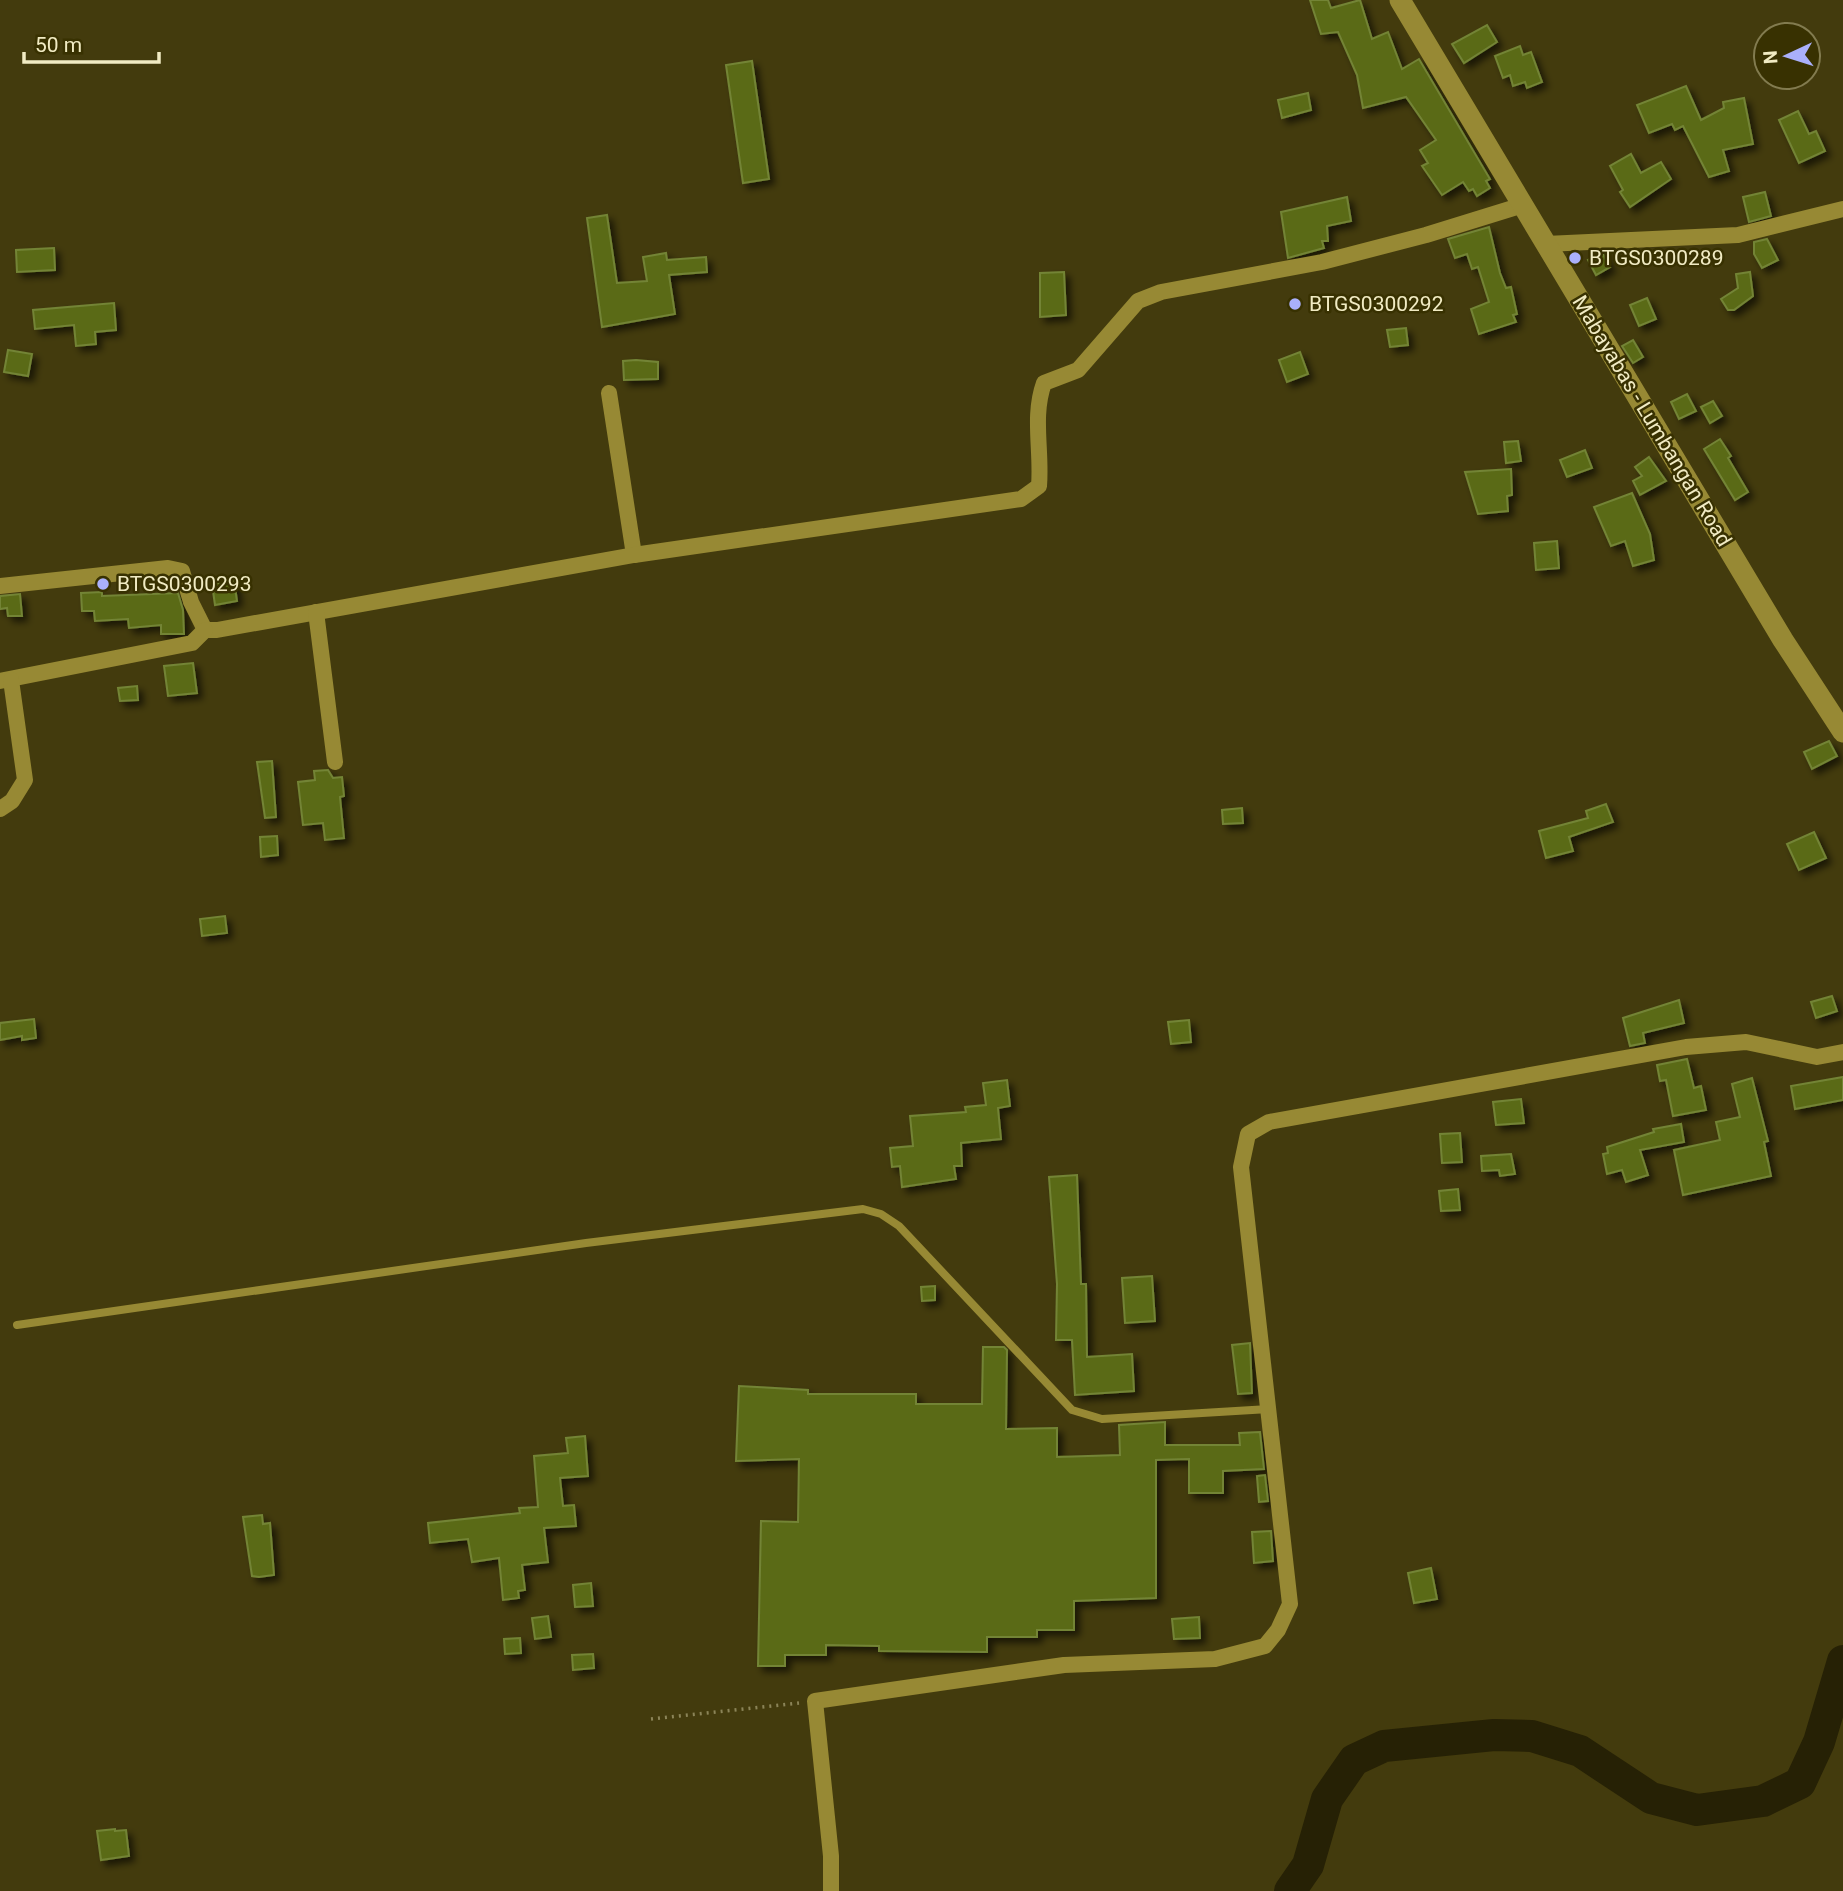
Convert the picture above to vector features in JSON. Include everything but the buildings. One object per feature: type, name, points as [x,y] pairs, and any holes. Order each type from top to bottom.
[{"type":"main road","name":"Mabayabas - Lumbangan Road","points":[[1400,0],[1775,628],[1843,732]]},
{"type":"street","points":[[0,809],[12,801],[25,780],[6,681],[192,643],[205,630],[634,555],[1021,499],[1038,486],[1041,459],[1037,403],[1044,383],[1078,370],[1138,301],[1161,292],[1322,262],[1426,235],[1523,205]]},
{"type":"street","points":[[1546,244],[1738,235],[1843,209]]},
{"type":"street","points":[[609,393],[634,555]]},
{"type":"street","points":[[0,586],[168,568],[182,571],[191,601],[205,630]]},
{"type":"street","points":[[316,612],[335,762]]},
{"type":"street","points":[[831,1891],[831,1856],[815,1701],[1064,1665],[1215,1659],[1265,1646],[1278,1630],[1290,1604],[1241,1167],[1248,1134],[1269,1122],[1673,1049],[1746,1042],[1817,1057],[1843,1052]]},
{"type":"lane","points":[[17,1325],[586,1243],[863,1209],[881,1214],[899,1226],[1072,1410],[1102,1419],[1269,1409]]},
{"type":"path","points":[[651,1719],[815,1701]]},
{"type":"waterway","points":[[1290,1891],[1308,1865],[1327,1799],[1354,1760],[1384,1746],[1494,1735],[1532,1736],[1580,1751],[1651,1798],[1697,1810],[1763,1801],[1800,1783],[1819,1742],[1843,1661]]},
{"type":"place","name":"BTGS0300289","points":[[1575,258]]},
{"type":"place","name":"BTGS0300292","points":[[1295,304]]},
{"type":"place","name":"BTGS0300293","points":[[103,584]]}]
